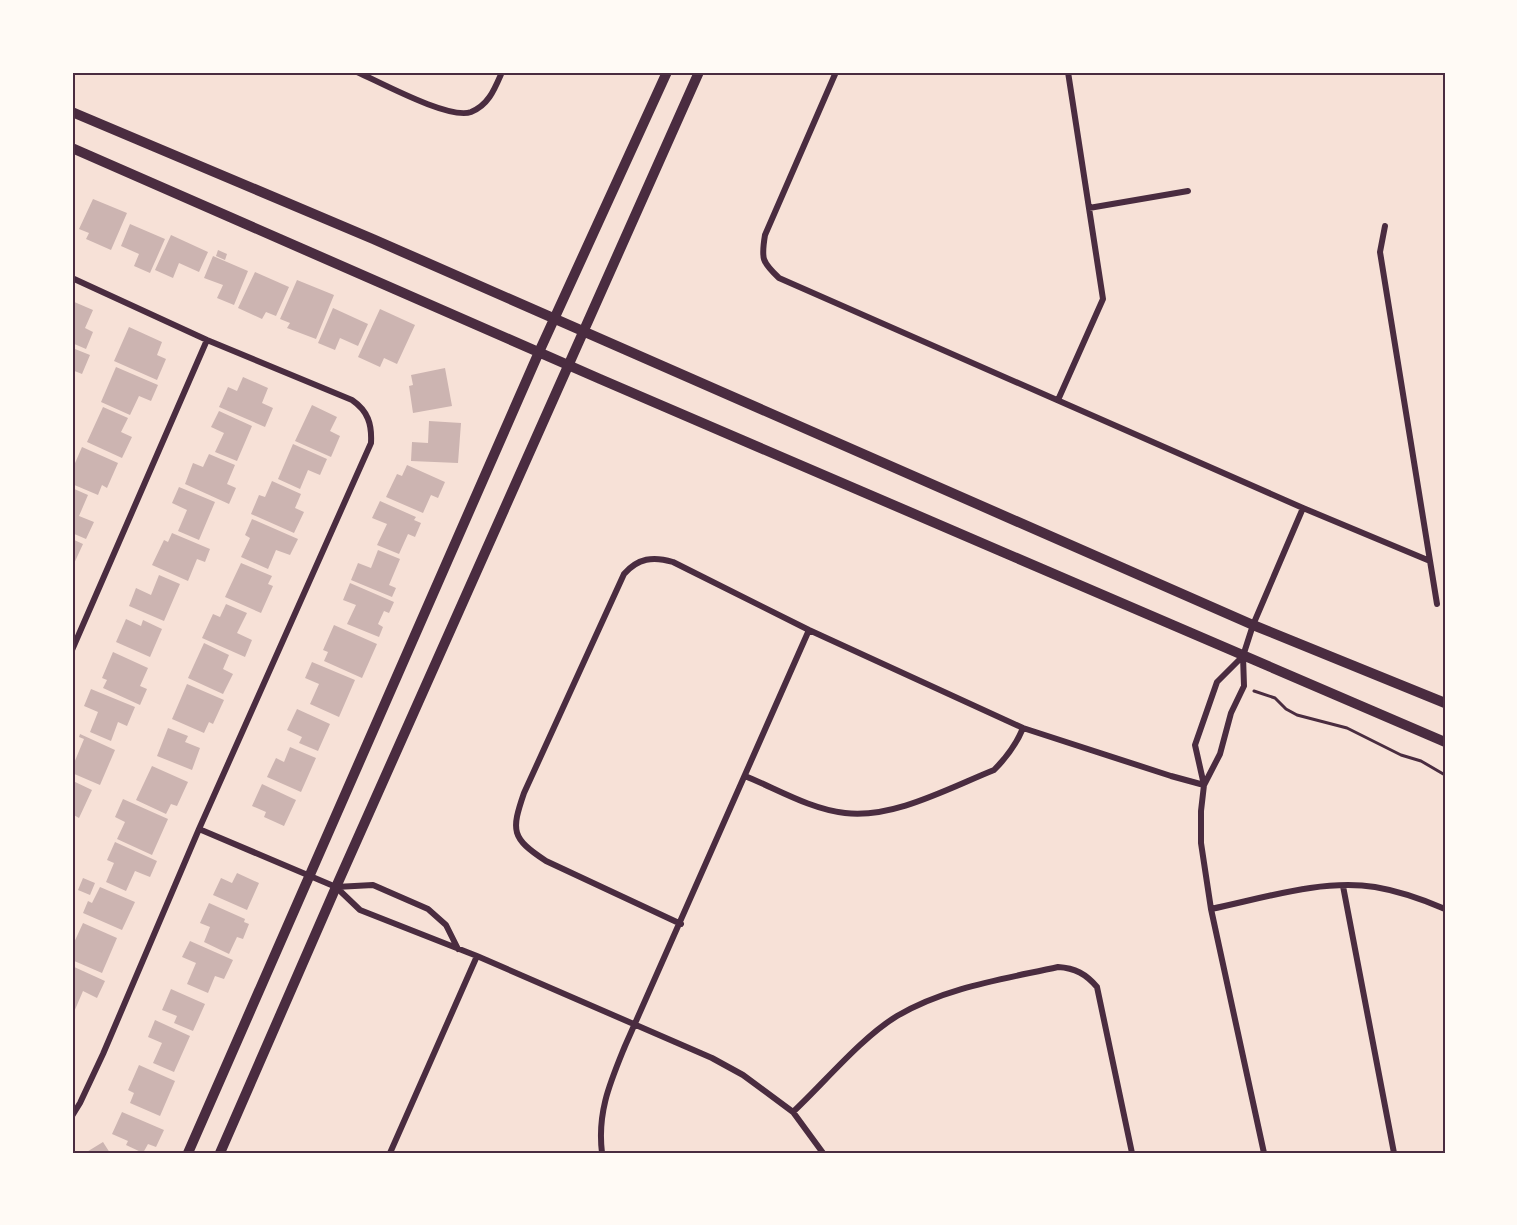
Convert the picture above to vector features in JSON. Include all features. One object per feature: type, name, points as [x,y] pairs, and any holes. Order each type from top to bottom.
[{"type":"main road","points":[[188,1153],[539,352],[667,72]]},
{"type":"main road","points":[[220,1153],[567,365],[699,72]]},
{"type":"main road","points":[[72,112],[373,239],[1253,625],[1445,703]]},
{"type":"main road","points":[[72,148],[567,365],[1445,742]]},
{"type":"street","points":[[357,72],[438,108],[454,112],[470,112],[482,105],[492,95],[502,72]]},
{"type":"street","points":[[836,72],[765,235],[762,250],[765,265],[779,278],[1303,508],[1430,561]]},
{"type":"street","points":[[1058,400],[1103,298],[1068,72]]},
{"type":"street","points":[[1089,208],[1188,191]]},
{"type":"street","points":[[1385,226],[1380,252],[1437,604]]},
{"type":"street","points":[[72,278],[207,340],[352,400],[361,406],[369,419],[372,430],[371,443],[320,553],[103,1054],[72,1116]]},
{"type":"street","points":[[72,650],[207,340]]},
{"type":"street","points":[[1264,1153],[1211,909],[1201,843],[1200,811],[1204,786],[1220,754],[1231,713],[1244,686],[1243,656],[1253,625],[1303,508]]},
{"type":"street","points":[[681,924],[546,861],[528,849],[518,838],[515,830],[524,793],[624,574],[631,566],[644,559],[659,558],[673,562],[809,630],[1023,728],[1204,786]]},
{"type":"street","points":[[602,1153],[601,1113],[605,1095],[809,630]]},
{"type":"street","points":[[1204,786],[1195,746],[1217,682],[1243,656]]},
{"type":"street","points":[[745,776],[820,808],[836,812],[869,814],[893,810],[994,770],[1016,745],[1023,728]]},
{"type":"street","points":[[199,829],[336,887],[360,910],[477,956],[636,1024],[743,1075],[794,1112],[823,1153]]},
{"type":"street","points":[[336,887],[373,885],[428,909],[446,925],[458,949]]},
{"type":"street","points":[[1211,909],[1309,889],[1343,886],[1373,887],[1401,892],[1445,909]]},
{"type":"street","points":[[1343,886],[1394,1153]]},
{"type":"street","points":[[390,1153],[477,956]]},
{"type":"street","points":[[794,1112],[873,1034],[920,1003],[954,991],[1058,967],[1069,968],[1089,978],[1097,987],[1131,1153]]},
{"type":"path","points":[[1244,686],[1275,698],[1286,709],[1297,715],[1347,728],[1401,755],[1420,761],[1445,775]]},
{"type":"building","points":[[93,199],[127,213],[111,250],[86,239],[89,233],[79,229]]},
{"type":"building","points":[[130,224],[165,239],[150,273],[134,266],[139,254],[121,246]]},
{"type":"building","points":[[171,235],[208,252],[199,272],[179,263],[173,278],[155,270]]},
{"type":"building","points":[[218,250],[227,254],[225,260],[216,256]]},
{"type":"building","points":[[213,256],[248,271],[234,305],[217,298],[223,285],[204,278]]},
{"type":"building","points":[[255,272],[289,287],[276,316],[266,312],[262,319],[238,308]]},
{"type":"building","points":[[297,280],[334,295],[316,339],[287,328],[290,323],[280,319]]},
{"type":"building","points":[[72,301],[93,310],[85,328],[93,332],[86,349],[72,343]]},
{"type":"building","points":[[333,308],[368,324],[358,346],[340,338],[335,350],[318,343]]},
{"type":"building","points":[[380,309],[415,325],[397,364],[384,358],[380,367],[358,357]]},
{"type":"building","points":[[129,327],[162,342],[157,355],[166,359],[157,380],[114,361]]},
{"type":"building","points":[[75,349],[90,355],[82,374],[72,370],[72,357]]},
{"type":"building","points":[[116,367],[158,385],[151,401],[139,396],[130,415],[101,402]]},
{"type":"building","points":[[445,368],[452,406],[413,413],[409,386],[413,385],[411,375]]},
{"type":"building","points":[[243,377],[268,388],[262,403],[273,408],[265,427],[219,407],[228,387],[237,391]]},
{"type":"building","points":[[312,405],[337,417],[330,431],[340,436],[331,457],[295,441]]},
{"type":"building","points":[[103,407],[128,418],[121,432],[132,437],[122,458],[87,442]]},
{"type":"building","points":[[219,411],[252,426],[237,461],[215,452],[224,433],[211,427]]},
{"type":"building","points":[[429,421],[461,423],[458,463],[411,461],[412,442],[428,443]]},
{"type":"building","points":[[293,444],[327,459],[320,475],[308,470],[300,489],[278,479]]},
{"type":"building","points":[[82,447],[118,463],[107,488],[102,485],[98,495],[72,484],[72,470]]},
{"type":"building","points":[[209,454],[235,465],[227,484],[236,488],[229,504],[185,484],[193,463],[203,467]]},
{"type":"building","points":[[407,465],[445,482],[438,498],[431,495],[423,513],[386,497],[397,474],[402,476]]},
{"type":"building","points":[[272,481],[301,494],[295,508],[304,512],[294,533],[251,514],[259,495],[265,497]]},
{"type":"building","points":[[179,487],[215,502],[199,540],[178,531],[187,510],[172,503]]},
{"type":"building","points":[[72,488],[88,495],[79,516],[94,522],[86,539],[72,533]]},
{"type":"building","points":[[380,501],[416,517],[414,520],[421,523],[415,537],[408,534],[399,554],[377,545],[387,524],[372,518]]},
{"type":"building","points":[[252,519],[298,539],[290,555],[276,550],[268,569],[241,557],[250,538],[245,535]]},
{"type":"building","points":[[172,533],[210,549],[205,562],[197,559],[188,581],[152,565],[164,540],[168,542]]},
{"type":"building","points":[[72,539],[83,544],[72,568]]},
{"type":"building","points":[[378,550],[400,559],[389,585],[396,588],[392,597],[351,580],[358,563],[371,568]]},
{"type":"building","points":[[241,563],[272,576],[268,584],[273,586],[261,613],[225,597]]},
{"type":"building","points":[[159,575],[180,584],[164,621],[129,606],[136,588],[151,595]]},
{"type":"building","points":[[350,583],[394,602],[389,613],[384,611],[378,624],[383,627],[379,637],[347,624],[356,605],[343,600]]},
{"type":"building","points":[[226,604],[247,613],[237,633],[252,640],[245,657],[202,638],[213,614],[220,617]]},
{"type":"building","points":[[126,619],[141,626],[143,620],[162,629],[150,657],[116,642]]},
{"type":"building","points":[[334,625],[377,644],[362,678],[324,661],[328,652],[323,650]]},
{"type":"building","points":[[204,643],[229,655],[223,669],[233,674],[223,694],[188,678]]},
{"type":"building","points":[[113,652],[148,668],[140,686],[147,689],[140,705],[103,688],[107,680],[102,678]]},
{"type":"building","points":[[312,662],[355,680],[339,717],[310,704],[319,684],[305,678]]},
{"type":"building","points":[[187,684],[224,700],[213,724],[209,722],[204,733],[172,719]]},
{"type":"building","points":[[91,689],[135,707],[127,726],[118,722],[111,741],[90,732],[98,712],[84,706]]},
{"type":"building","points":[[297,709],[330,724],[318,751],[299,743],[302,737],[287,730]]},
{"type":"building","points":[[168,728],[188,736],[185,742],[200,748],[192,770],[157,756]]},
{"type":"building","points":[[80,734],[115,750],[100,785],[72,773],[84,739],[79,737]]},
{"type":"building","points":[[290,747],[316,758],[301,792],[267,777],[276,758],[284,762]]},
{"type":"building","points":[[152,766],[188,782],[177,806],[171,804],[166,814],[136,800]]},
{"type":"building","points":[[73,781],[92,790],[79,818],[72,814]]},
{"type":"building","points":[[262,784],[296,800],[284,826],[264,817],[266,812],[252,806]]},
{"type":"building","points":[[123,799],[168,819],[152,855],[117,839],[125,822],[115,817]]},
{"type":"building","points":[[115,842],[157,861],[150,877],[135,871],[126,891],[106,882],[114,863],[107,860]]},
{"type":"building","points":[[237,873],[259,883],[247,910],[213,895],[221,878],[232,883]]},
{"type":"building","points":[[83,878],[95,883],[90,895],[78,890]]},
{"type":"building","points":[[100,887],[135,902],[122,930],[83,913],[88,901],[92,903]]},
{"type":"building","points":[[209,903],[245,919],[244,922],[249,924],[243,939],[237,937],[229,954],[204,942],[210,927],[200,923]]},
{"type":"building","points":[[83,923],[117,938],[102,973],[72,960],[72,947]]},
{"type":"building","points":[[190,941],[233,960],[224,979],[215,976],[208,993],[187,984],[196,963],[182,957]]},
{"type":"building","points":[[72,966],[105,981],[97,998],[83,991],[74,1012],[72,1011]]},
{"type":"building","points":[[171,989],[205,1004],[193,1031],[174,1023],[177,1016],[162,1010]]},
{"type":"building","points":[[155,1020],[190,1036],[174,1072],[153,1063],[162,1043],[148,1037]]},
{"type":"building","points":[[139,1065],[175,1081],[160,1116],[130,1103],[134,1093],[128,1090]]},
{"type":"building","points":[[122,1112],[164,1130],[156,1147],[148,1144],[143,1153],[126,1145],[128,1141],[112,1134]]},
{"type":"building","points":[[103,1142],[110,1153],[85,1153]]}]
